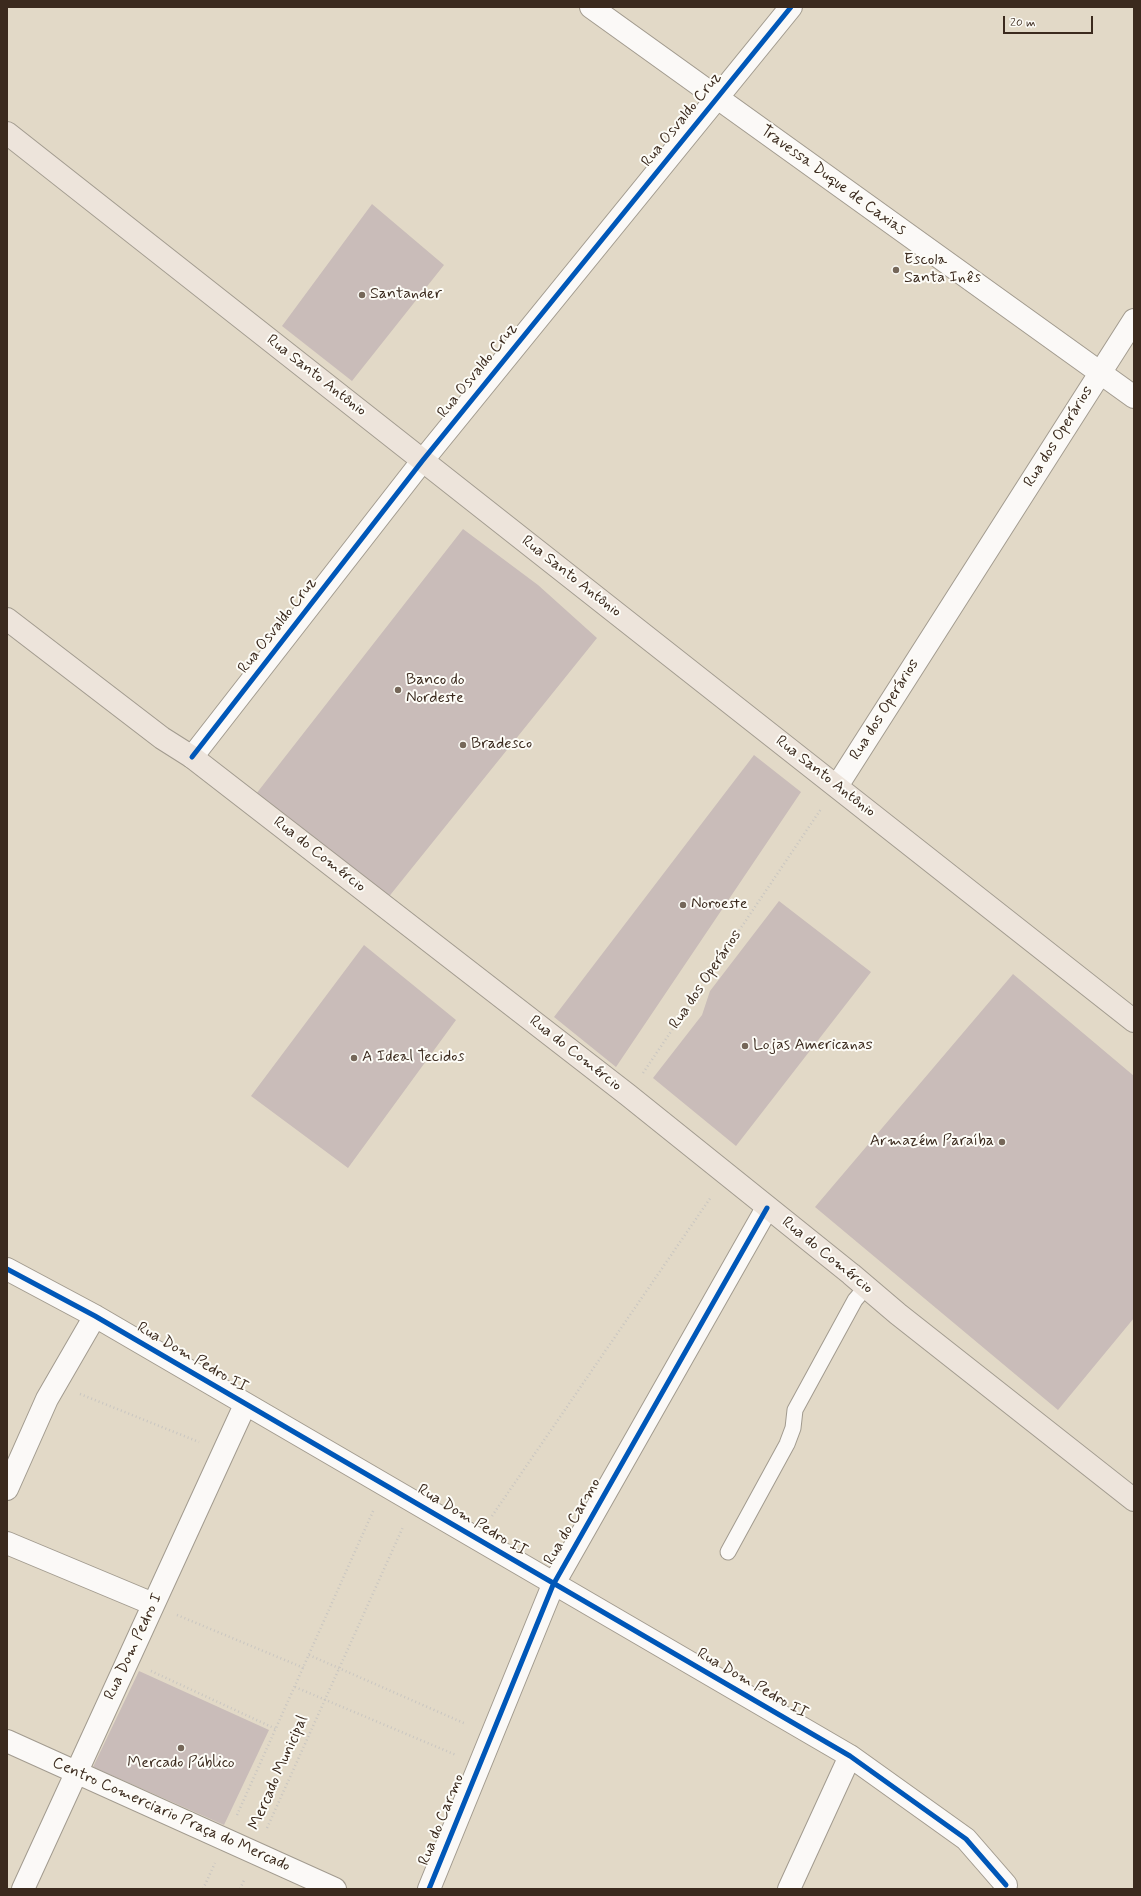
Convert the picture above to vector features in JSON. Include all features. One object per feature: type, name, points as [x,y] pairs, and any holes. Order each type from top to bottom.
[{"type":"main road","name":"Rua Santo Antônio","points":[[7,133],[1134,1021]]},
{"type":"main road","name":"Rua do Comércio","points":[[7,619],[156,733],[192,757],[628,1095],[728,1174],[767,1208],[898,1314],[1134,1500]]},
{"type":"street","name":"Travessa Duque de Caxias","points":[[591,7],[1134,397]]},
{"type":"street","name":"Rua Osvaldo Cruz","points":[[192,757],[423,460],[791,7]]},
{"type":"street","name":"Rua dos Operários","points":[[837,786],[1134,320]]},
{"type":"street","name":"Rua do Carmo","points":[[429,1889],[478,1765],[553,1584],[767,1208]]},
{"type":"street","name":"Rua Dom Pedro II","points":[[7,1269],[94,1316],[850,1756],[966,1839],[1006,1885]]},
{"type":"street","points":[[7,1489],[51,1391],[94,1316]]},
{"type":"street","name":"Rua Dom Pedro I","points":[[23,1889],[245,1405]]},
{"type":"street","points":[[7,1544],[153,1604]]},
{"type":"street","name":"Centro Comerciario Praça do Mercado","points":[[7,1741],[335,1889]]},
{"type":"street","points":[[789,1889],[850,1756]]},
{"type":"lane","points":[[728,1552],[787,1444],[793,1428],[795,1410],[855,1300],[866,1287]]},
{"type":"path","points":[[476,1539],[728,1174]]},
{"type":"path","points":[[51,1391],[223,1452]]},
{"type":"path","points":[[203,1889],[304,1668],[384,1485]]},
{"type":"path","points":[[153,1604],[304,1668]]},
{"type":"path","points":[[309,1655],[491,1735]]},
{"type":"path","points":[[128,1660],[276,1729]]},
{"type":"path","points":[[295,1687],[478,1765]]},
{"type":"building","name":"Santander","points":[[372,204],[444,265],[352,381],[282,326]]},
{"type":"building","points":[[463,529],[538,585],[597,638],[387,899],[256,794]]},
{"type":"building","name":"Noroeste","points":[[754,755],[801,792],[616,1067],[554,1017]]},
{"type":"building","name":"Lojas Americanas","points":[[779,901],[871,972],[736,1146],[653,1078],[702,1015],[710,991]]},
{"type":"building","name":"A Ideal Tecidos","points":[[364,945],[456,1020],[348,1168],[251,1096]]},
{"type":"building","name":"Armazém Paraíba","points":[[1013,974],[1134,1076],[1134,1318],[1058,1410],[815,1207]]},
{"type":"building","name":"Mercado Público","points":[[139,1671],[269,1730],[224,1825],[93,1767]]},
{"type":"cycle path","points":[[192,757],[423,460],[791,7]]},
{"type":"cycle path","points":[[429,1889],[553,1585],[767,1208]]},
{"type":"cycle path","points":[[7,1269],[95,1316],[850,1756],[966,1839],[1006,1885]]},
{"type":"place","name":"Escola Santa Inês","points":[[896,270]]},
{"type":"place","name":"Santander","points":[[362,295]]},
{"type":"place","name":"Banco do Nordeste","points":[[398,690]]},
{"type":"place","name":"Bradesco","points":[[463,745]]},
{"type":"place","name":"Noroeste","points":[[683,905]]},
{"type":"place","name":"Lojas Americanas","points":[[745,1046]]},
{"type":"place","name":"A Ideal Tecidos","points":[[354,1058]]},
{"type":"place","name":"Armazém Paraíba","points":[[1002,1142]]},
{"type":"place","name":"Mercado Público","points":[[181,1748]]}]
